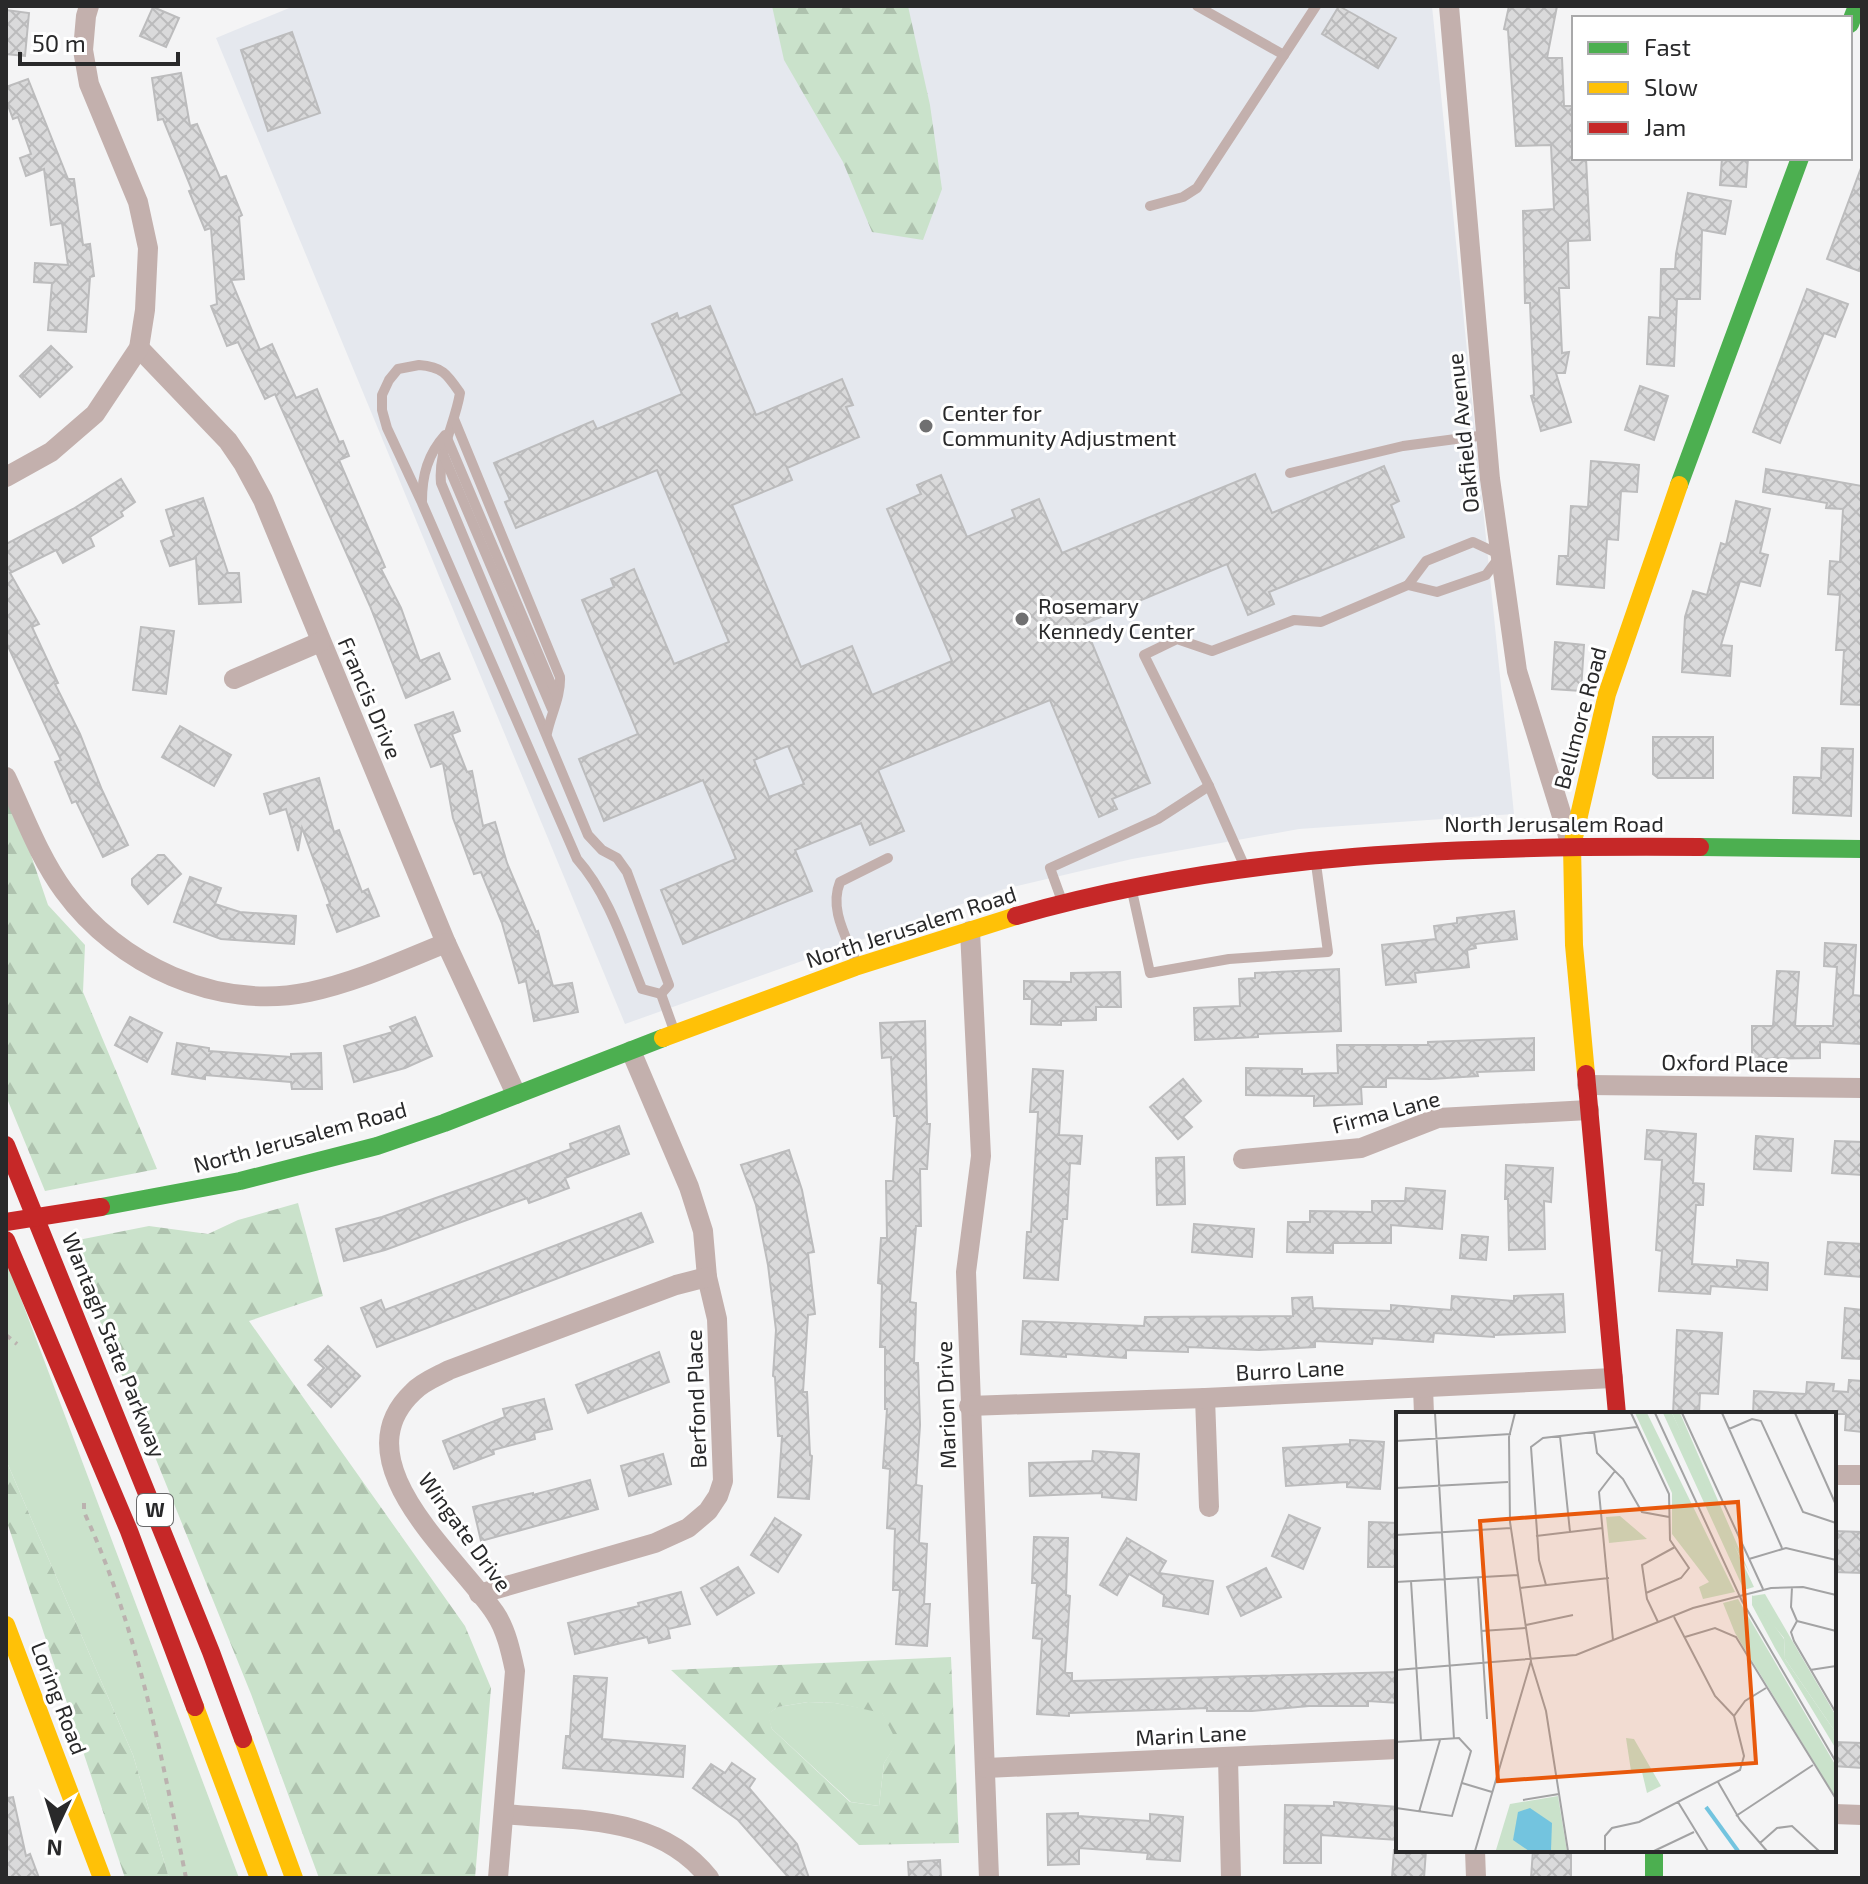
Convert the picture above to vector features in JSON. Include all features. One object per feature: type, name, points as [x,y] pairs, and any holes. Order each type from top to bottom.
[{"type":"main road","name":"Bellmore Road","points":[[1617,1412],[1574,945],[1572,846],[1607,694],[1705,410],[1799,160]]},
{"type":"main road","name":"North Jerusalem Road","points":[[6,1222],[225,1185],[380,1145],[858,968],[1063,903],[1131,889],[1245,867],[1443,848],[1862,849]]},
{"type":"main road","name":"Wantagh State Parkway","points":[[6,1145],[211,1652],[294,1878]]},
{"type":"main road","name":"W","points":[[6,1240],[129,1531],[259,1878]]},
{"type":"main road","name":"Loring Road","points":[[6,1625],[102,1878]]},
{"type":"main road","points":[[1654,1852],[1654,1878]]},
{"type":"street","points":[[6,477],[51,452],[95,414],[139,348],[145,310],[148,248],[138,202],[89,84],[83,50],[89,6]]},
{"type":"street","name":"Oakfield Avenue","points":[[1449,6],[1486,435],[1517,671],[1572,846]]},
{"type":"street","name":"Francis Drive","points":[[139,348],[228,441],[263,500],[446,943],[516,1094]]},
{"type":"street","points":[[234,679],[320,642]]},
{"type":"street","points":[[6,777],[45,860],[82,914],[111,942],[148,965],[182,980],[228,992],[270,996],[306,993],[346,983],[446,943]]},
{"type":"street","name":"Marion Drive","points":[[970,931],[981,1156],[966,1272],[989,1878]]},
{"type":"street","name":"Berfond Place","points":[[479,1594],[655,1543],[688,1528],[708,1511],[720,1488],[724,1461],[717,1319],[707,1277],[703,1231],[689,1187],[631,1051]]},
{"type":"street","name":"Oxford Place","points":[[1587,1085],[1862,1088]]},
{"type":"street","name":"Firma Lane","points":[[1243,1159],[1361,1148],[1438,1118],[1589,1110]]},
{"type":"street","name":"Wingate Drive","points":[[498,1878],[515,1671],[511,1651],[497,1615],[437,1541],[402,1491],[391,1465],[388,1434],[399,1408],[415,1390],[449,1370],[676,1285],[707,1277]]},
{"type":"street","name":"Burro Lane","points":[[969,1406],[1613,1378]]},
{"type":"street","points":[[1423,1388],[1424,1412]]},
{"type":"street","points":[[1205,1398],[1209,1507]]},
{"type":"street","points":[[1836,1475],[1862,1475]]},
{"type":"street","name":"Marin Lane","points":[[986,1768],[1396,1749]]},
{"type":"street","points":[[1228,1758],[1231,1878]]},
{"type":"street","points":[[504,1814],[628,1825],[666,1839],[709,1878]]},
{"type":"street","points":[[1836,1814],[1862,1815]]},
{"type":"street","points":[[1475,1852],[1476,1878]]},
{"type":"lane","points":[[1197,6],[1284,55]]},
{"type":"lane","points":[[1150,206],[1183,197],[1197,188],[1316,6]]},
{"type":"lane","points":[[436,366],[460,393],[443,454],[441,483],[588,835],[602,850],[617,858],[627,872],[669,985],[661,994],[642,989],[604,898],[592,876],[577,859],[387,428],[382,395],[398,369],[436,366]]},
{"type":"lane","points":[[422,503],[426,468],[433,449],[450,428]]},
{"type":"lane","points":[[450,428],[555,703]]},
{"type":"lane","points":[[450,428],[560,677],[561,690],[547,733]]},
{"type":"lane","points":[[1290,473],[1403,446],[1486,435]]},
{"type":"lane","points":[[443,454],[555,703]]},
{"type":"lane","points":[[1245,867],[1144,655],[1177,639],[1212,651],[1294,620],[1321,622],[1408,585],[1426,561],[1473,542],[1501,555],[1486,575],[1437,592],[1408,585]]},
{"type":"lane","points":[[1063,903],[1050,868],[1158,819],[1209,786]]},
{"type":"lane","points":[[858,968],[834,897],[840,882],[888,858]]},
{"type":"lane","points":[[1131,889],[1150,973],[1229,959],[1328,952],[1315,858]]},
{"type":"lane","points":[[661,994],[675,1035]]},
{"type":"path","points":[[6,1335],[26,1353]]},
{"type":"path","points":[[84,1497],[84,1512],[115,1583],[137,1650],[186,1878]]},
{"type":"shaded area","name":"Center for Community Adjustment","points":[[294,6],[1432,6],[1514,814],[1299,829],[1132,859],[1004,889],[625,1024],[216,38]]},
{"type":"green space","points":[[772,6],[908,6],[930,105],[942,189],[923,240],[872,232],[843,162],[784,60]]},
{"type":"green space","points":[[6,792],[17,814],[48,905],[85,945],[83,992],[157,1169],[45,1191],[6,1096]]},
{"type":"green space","points":[[298,1203],[323,1296],[249,1321],[465,1626],[491,1688],[475,1878],[319,1878],[251,1694],[68,1242],[149,1226],[208,1234],[238,1220]]},
{"type":"green space","points":[[6,1259],[239,1878],[169,1878],[133,1755],[6,1460]]},
{"type":"green space","points":[[6,1460],[133,1755],[169,1878],[125,1878],[6,1519]]},
{"type":"green space","points":[[951,1657],[959,1843],[859,1845],[671,1670]],"holes":[[[808,1702],[835,1703],[882,1713],[897,1742],[884,1763],[879,1806],[850,1802],[772,1729],[768,1714],[778,1707]]]},
{"type":"green space","points":[[808,1702],[835,1703],[882,1712],[898,1742],[884,1763],[879,1806],[851,1802],[772,1729],[767,1714],[778,1707]]},
{"type":"building","points":[[1339,6],[1396,38],[1378,68],[1322,34]]},
{"type":"building","points":[[1509,6],[1557,6],[1547,58],[1562,58],[1564,106],[1572,106],[1572,160],[1586,160],[1590,240],[1568,241],[1569,288],[1559,288],[1562,353],[1569,352],[1565,373],[1556,373],[1571,422],[1541,431],[1531,396],[1534,395],[1530,303],[1525,303],[1523,211],[1554,209],[1551,145],[1516,146],[1508,30],[1504,29]]},
{"type":"building","points":[[153,7],[179,18],[166,47],[140,36]]},
{"type":"building","points":[[6,10],[29,13],[25,56],[6,54]]},
{"type":"building","points":[[292,32],[320,113],[268,131],[241,50]]},
{"type":"building","points":[[181,73],[190,126],[197,124],[220,178],[226,176],[242,215],[239,217],[244,279],[231,280],[260,350],[272,344],[296,398],[317,389],[339,442],[343,441],[349,456],[339,460],[385,567],[381,569],[401,608],[420,661],[439,653],[450,679],[406,698],[370,606],[275,394],[265,399],[238,342],[227,346],[211,306],[217,304],[211,228],[205,230],[163,119],[158,120],[152,78]]},
{"type":"building","points":[[28,79],[68,179],[74,179],[83,245],[90,244],[94,276],[90,277],[86,332],[48,330],[52,283],[34,282],[35,263],[68,265],[62,223],[51,225],[44,169],[26,176],[20,158],[31,154],[18,117],[13,119],[6,100],[6,87]]},
{"type":"building","points":[[1722,160],[1748,160],[1746,187],[1720,185]]},
{"type":"building","points":[[1861,168],[1862,262],[1859,271],[1827,259]]},
{"type":"building","points":[[1688,193],[1731,201],[1725,234],[1702,230],[1700,299],[1677,299],[1674,366],[1647,364],[1649,317],[1660,318],[1661,269],[1675,269]]},
{"type":"building","points":[[1807,289],[1848,304],[1835,337],[1824,333],[1780,443],[1753,432]]},
{"type":"building","points":[[710,306],[756,415],[842,379],[853,405],[846,407],[859,437],[787,468],[792,480],[732,505],[801,667],[852,646],[872,695],[952,661],[887,509],[921,494],[917,485],[941,475],[967,537],[1015,517],[1012,510],[1039,499],[1062,553],[1255,474],[1272,513],[1384,466],[1399,501],[1391,505],[1404,537],[1269,592],[1274,604],[1248,615],[1227,564],[1084,624],[1150,783],[1112,799],[1117,809],[1099,817],[1050,700],[878,770],[904,831],[870,845],[861,823],[795,850],[812,891],[683,944],[661,890],[736,859],[703,780],[604,821],[579,759],[638,734],[582,600],[614,587],[611,579],[634,569],[674,664],[729,642],[657,470],[516,528],[505,502],[510,500],[494,463],[593,421],[597,429],[682,394],[652,324],[677,313],[679,319]],"holes":[[[788,746],[804,784],[769,797],[754,760]]]},
{"type":"building","points":[[51,346],[72,367],[40,397],[20,376]]},
{"type":"building","points":[[1640,386],[1668,396],[1654,440],[1625,430]]},
{"type":"building","points":[[1591,461],[1639,465],[1637,492],[1621,491],[1618,540],[1607,539],[1604,588],[1557,584],[1559,556],[1568,556],[1571,506],[1588,507]]},
{"type":"building","points":[[1766,469],[1862,486],[1862,705],[1841,704],[1844,650],[1836,650],[1840,595],[1828,594],[1830,561],[1840,562],[1843,509],[1826,508],[1827,503],[1763,492]]},
{"type":"building","points":[[121,479],[135,502],[121,512],[123,516],[90,537],[94,546],[63,563],[56,550],[10,573],[39,624],[32,627],[128,845],[103,857],[76,801],[72,803],[55,762],[61,760],[6,642],[6,544],[73,509]]},
{"type":"building","points":[[203,498],[228,573],[239,573],[241,602],[199,604],[196,558],[170,566],[161,541],[174,536],[166,510]]},
{"type":"building","points":[[1736,501],[1770,509],[1760,553],[1768,555],[1760,586],[1740,581],[1721,645],[1732,646],[1730,676],[1682,672],[1685,617],[1693,591],[1707,595],[1721,543],[1726,545]]},
{"type":"building","points":[[141,627],[174,631],[166,694],[133,690]]},
{"type":"building","points":[[1555,642],[1584,645],[1581,691],[1552,689]]},
{"type":"building","points":[[453,712],[460,731],[452,734],[467,772],[472,771],[483,826],[495,822],[507,863],[538,931],[553,986],[572,983],[578,1012],[534,1021],[526,981],[519,983],[502,923],[481,872],[474,874],[453,818],[443,763],[431,767],[415,725]]},
{"type":"building","points":[[180,726],[231,755],[214,786],[162,757]]},
{"type":"building","points":[[1653,737],[1713,737],[1713,778],[1658,778],[1653,774]]},
{"type":"building","points":[[1822,748],[1853,749],[1851,816],[1793,813],[1794,777],[1821,778]]},
{"type":"building","points":[[319,778],[334,832],[339,830],[362,892],[368,889],[379,916],[337,932],[302,828],[298,851],[286,809],[270,814],[264,794]]},
{"type":"building","points":[[158,855],[164,855],[181,874],[148,904],[132,885],[132,879]]},
{"type":"building","points":[[190,877],[221,888],[215,904],[240,912],[296,916],[294,944],[221,939],[174,922]]},
{"type":"building","points":[[1514,911],[1517,939],[1475,944],[1476,948],[1467,950],[1469,967],[1415,973],[1416,982],[1386,985],[1382,945],[1436,939],[1434,926],[1457,923],[1457,918]]},
{"type":"building","points":[[1825,943],[1856,945],[1853,995],[1862,996],[1862,1044],[1820,1042],[1820,1058],[1752,1059],[1752,1026],[1773,1026],[1777,971],[1799,972],[1795,1026],[1833,1026],[1837,967],[1824,966]]},
{"type":"building","points":[[1339,969],[1341,1031],[1195,1040],[1194,1008],[1240,1006],[1239,979],[1255,978],[1255,973]]},
{"type":"building","points":[[1120,972],[1121,1007],[1096,1007],[1096,1020],[1061,1021],[1061,1025],[1031,1024],[1032,999],[1024,999],[1024,981],[1071,982],[1071,973]]},
{"type":"building","points":[[130,1017],[162,1033],[147,1062],[115,1045]]},
{"type":"building","points":[[415,1017],[432,1056],[405,1068],[354,1082],[344,1046],[393,1032],[390,1027]]},
{"type":"building","points":[[925,1021],[927,1124],[930,1124],[927,1169],[920,1169],[921,1226],[916,1226],[910,1302],[916,1303],[914,1363],[918,1363],[920,1425],[916,1485],[922,1486],[919,1543],[927,1544],[924,1604],[930,1604],[927,1646],[896,1644],[900,1590],[893,1590],[895,1529],[887,1528],[890,1469],[883,1468],[887,1409],[885,1347],[880,1347],[882,1284],[878,1283],[881,1238],[887,1238],[886,1181],[893,1181],[897,1116],[894,1116],[891,1057],[882,1058],[880,1023]]},
{"type":"building","points":[[1534,1038],[1534,1070],[1477,1072],[1478,1076],[1430,1079],[1386,1078],[1386,1087],[1361,1087],[1362,1104],[1314,1106],[1314,1096],[1246,1095],[1246,1068],[1302,1069],[1302,1074],[1338,1073],[1337,1045],[1428,1045],[1428,1042]]},
{"type":"building","points":[[177,1043],[209,1048],[209,1051],[291,1057],[291,1054],[321,1053],[322,1089],[292,1089],[291,1082],[205,1075],[205,1079],[172,1074]]},
{"type":"building","points":[[1033,1069],[1063,1071],[1059,1135],[1082,1136],[1080,1164],[1070,1163],[1067,1219],[1063,1219],[1058,1280],[1024,1278],[1027,1232],[1031,1232],[1038,1112],[1030,1112]]},
{"type":"building","points":[[1183,1079],[1201,1101],[1183,1117],[1192,1127],[1178,1139],[1150,1107]]},
{"type":"building","points":[[619,1126],[629,1154],[565,1178],[569,1188],[529,1203],[527,1198],[385,1250],[344,1261],[336,1229],[382,1217],[501,1175],[571,1149],[570,1144]]},
{"type":"building","points":[[1647,1130],[1696,1134],[1693,1183],[1704,1184],[1703,1205],[1696,1205],[1692,1264],[1737,1267],[1737,1260],[1768,1263],[1767,1290],[1711,1286],[1710,1294],[1659,1291],[1662,1251],[1656,1250],[1662,1160],[1645,1159]]},
{"type":"building","points":[[1756,1136],[1793,1139],[1791,1171],[1754,1169]]},
{"type":"building","points":[[1835,1141],[1862,1142],[1862,1175],[1832,1173]]},
{"type":"building","points":[[789,1150],[802,1190],[814,1252],[808,1253],[815,1314],[808,1315],[803,1392],[807,1392],[812,1456],[809,1499],[778,1497],[782,1436],[778,1436],[773,1376],[776,1330],[756,1205],[741,1165]]},
{"type":"building","points":[[1184,1157],[1185,1204],[1157,1205],[1156,1158]]},
{"type":"building","points":[[1506,1165],[1553,1168],[1551,1202],[1544,1201],[1545,1249],[1509,1250]]},
{"type":"building","points":[[1406,1188],[1445,1191],[1442,1229],[1391,1225],[1391,1243],[1333,1243],[1333,1253],[1287,1252],[1288,1222],[1310,1222],[1310,1211],[1372,1212],[1372,1201],[1405,1201]]},
{"type":"building","points":[[641,1213],[653,1242],[377,1347],[361,1308],[381,1300],[385,1310]]},
{"type":"building","points":[[1194,1224],[1254,1229],[1252,1257],[1192,1252]]},
{"type":"building","points":[[1462,1235],[1488,1237],[1486,1260],[1460,1258]]},
{"type":"building","points":[[1828,1242],[1862,1244],[1862,1277],[1825,1274]]},
{"type":"building","points":[[1563,1294],[1565,1332],[1494,1337],[1434,1333],[1433,1342],[1373,1338],[1372,1344],[1315,1341],[1315,1347],[1259,1350],[1188,1347],[1188,1352],[1126,1350],[1126,1358],[1021,1354],[1023,1321],[1144,1326],[1145,1317],[1293,1316],[1292,1298],[1312,1297],[1313,1308],[1391,1311],[1391,1305],[1451,1310],[1452,1296],[1514,1301],[1514,1296]]},
{"type":"building","points":[[1845,1308],[1862,1310],[1862,1359],[1842,1358]]},
{"type":"building","points":[[1677,1330],[1722,1333],[1718,1394],[1700,1393],[1699,1412],[1673,1412]]},
{"type":"building","points":[[328,1346],[360,1376],[331,1407],[308,1385],[324,1368],[315,1360]]},
{"type":"building","points":[[659,1352],[669,1382],[588,1413],[576,1385]]},
{"type":"building","points":[[1849,1380],[1862,1381],[1862,1432],[1845,1430],[1846,1414],[1836,1412],[1753,1412],[1754,1391],[1806,1394],[1807,1382],[1834,1384],[1833,1391],[1848,1392]]},
{"type":"building","points":[[544,1399],[552,1429],[534,1433],[535,1439],[493,1450],[494,1454],[454,1469],[443,1441],[505,1417],[503,1409]]},
{"type":"building","points":[[1350,1440],[1384,1442],[1380,1489],[1347,1487],[1347,1482],[1286,1486],[1283,1448],[1350,1444]]},
{"type":"building","points":[[1093,1451],[1139,1454],[1136,1500],[1102,1497],[1102,1493],[1030,1496],[1029,1463],[1092,1461]]},
{"type":"building","points":[[663,1454],[671,1484],[629,1496],[621,1466]]},
{"type":"building","points":[[590,1480],[598,1509],[481,1541],[473,1507]]},
{"type":"building","points":[[1289,1515],[1320,1528],[1303,1569],[1272,1556]]},
{"type":"building","points":[[775,1518],[801,1535],[778,1572],[751,1555]]},
{"type":"building","points":[[1369,1522],[1396,1523],[1396,1567],[1368,1567]]},
{"type":"building","points":[[1836,1531],[1862,1532],[1862,1573],[1836,1572]]},
{"type":"building","points":[[1034,1537],[1068,1538],[1066,1595],[1070,1596],[1065,1673],[1072,1673],[1072,1681],[1396,1672],[1396,1703],[1368,1701],[1368,1706],[1309,1706],[1252,1711],[1207,1711],[1207,1708],[1069,1713],[1069,1716],[1037,1714],[1042,1639],[1033,1638],[1037,1583],[1032,1583]]},
{"type":"building","points":[[1127,1538],[1166,1561],[1159,1573],[1213,1581],[1208,1614],[1163,1606],[1164,1595],[1129,1574],[1117,1595],[1100,1585]]},
{"type":"building","points":[[738,1567],[754,1593],[717,1615],[701,1588]]},
{"type":"building","points":[[1266,1568],[1281,1597],[1241,1616],[1227,1587]]},
{"type":"building","points":[[681,1592],[690,1624],[668,1629],[670,1638],[649,1643],[647,1637],[575,1654],[568,1623]]},
{"type":"building","points":[[574,1676],[607,1678],[602,1739],[685,1746],[683,1777],[563,1768],[566,1736],[570,1736]]},
{"type":"building","points":[[1836,1742],[1862,1743],[1862,1768],[1836,1766]]},
{"type":"building","points":[[732,1763],[755,1779],[749,1788],[797,1844],[809,1878],[789,1878],[738,1820],[693,1788],[711,1764],[725,1773]]},
{"type":"building","points":[[13,1797],[26,1856],[30,1854],[39,1878],[6,1878],[6,1798]]},
{"type":"building","points":[[1334,1802],[1396,1807],[1396,1840],[1321,1835],[1321,1863],[1284,1863],[1285,1805],[1334,1806]]},
{"type":"building","points":[[1078,1813],[1078,1816],[1150,1821],[1150,1814],[1183,1817],[1180,1861],[1147,1859],[1148,1853],[1079,1848],[1079,1864],[1048,1865],[1047,1814]]},
{"type":"building","points":[[1394,1850],[1426,1852],[1424,1878],[1392,1878]]},
{"type":"building","points":[[1533,1852],[1571,1852],[1571,1878],[1531,1878]]},
{"type":"building","points":[[940,1860],[941,1878],[909,1878],[908,1862]]},
{"type":"traffic: fast","points":[[1852,19],[1857,6]]},
{"type":"traffic: fast","points":[[1679,485],[1799,160]]},
{"type":"traffic: fast","points":[[1700,847],[1862,849]]},
{"type":"traffic: fast","points":[[101,1207],[240,1181],[377,1146],[663,1038]]},
{"type":"traffic: fast","points":[[1654,1852],[1654,1878]]},
{"type":"traffic: slow","points":[[1586,1074],[1574,945],[1572,846],[1607,694],[1679,485]]},
{"type":"traffic: slow","points":[[663,1038],[855,967],[1016,916]]},
{"type":"traffic: slow","points":[[6,1625],[102,1878]]},
{"type":"traffic: slow","points":[[195,1707],[259,1878]]},
{"type":"traffic: slow","points":[[243,1739],[294,1878]]},
{"type":"traffic: jam","points":[[1016,916],[1185,878],[1356,857],[1528,848],[1700,847]]},
{"type":"traffic: jam","points":[[1586,1074],[1617,1412]]},
{"type":"traffic: jam","points":[[6,1145],[211,1652],[243,1739]]},
{"type":"traffic: jam","points":[[6,1222],[101,1207]]},
{"type":"traffic: jam","points":[[6,1240],[129,1531],[195,1707]]},
{"type":"place","name":"Center for Community Adjustment","points":[[926,426]]},
{"type":"place","name":"Rosemary Kennedy Center","points":[[1022,619]]}]
